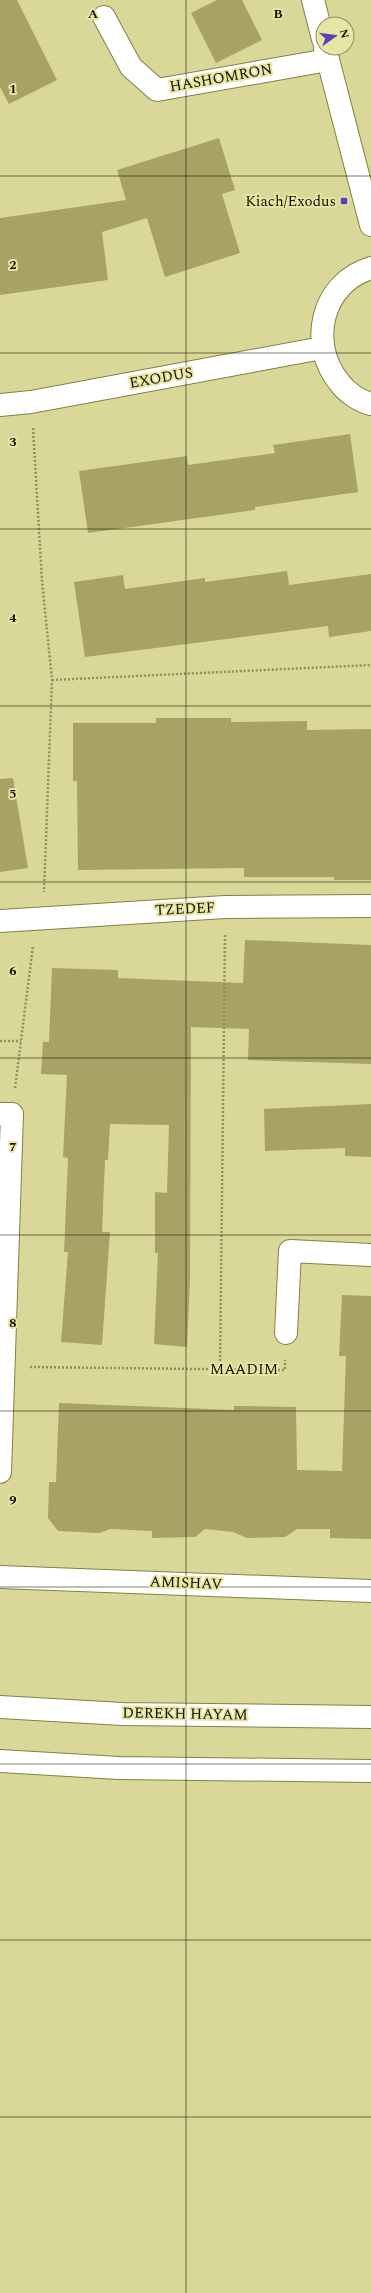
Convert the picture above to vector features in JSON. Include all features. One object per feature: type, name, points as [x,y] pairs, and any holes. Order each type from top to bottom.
[{"type":"street","points":[[313,0],[317,16]]},
{"type":"street","name":"HASHOMRON","points":[[104,17],[131,67],[157,90],[315,52]]},
{"type":"street","points":[[328,56],[371,225]]},
{"type":"street","points":[[371,268],[347,280],[334,294],[325,311],[321,329],[322,348],[330,371],[344,390],[364,403],[371,404]]},
{"type":"street","name":"EXODUS","points":[[0,405],[31,402],[322,348]]},
{"type":"street","name":"TZEDEF","points":[[0,921],[225,907],[371,906]]},
{"type":"street","points":[[0,1472],[4,1366],[6,1114]]},
{"type":"street","points":[[286,1333],[290,1251],[371,1255]]},
{"type":"street","name":"AMISHAV","points":[[0,1577],[371,1591]]},
{"type":"street","name":"DEREKH HAYAM","points":[[0,1707],[122,1714],[371,1717]]},
{"type":"street","points":[[0,1761],[119,1768],[371,1771]]},
{"type":"path","points":[[6,1114],[22,1041],[37,918],[44,895],[52,680],[42,581],[31,402]]},
{"type":"path","points":[[52,680],[371,666]]},
{"type":"path","points":[[220,1370],[225,907]]},
{"type":"path","points":[[0,1041],[22,1041]]},
{"type":"path","name":"MAADIM","points":[[4,1366],[285,1370],[286,1333]]},
{"type":"building","points":[[0,0],[17,0],[57,80],[9,104],[0,87]]},
{"type":"building","points":[[217,0],[242,0],[262,40],[216,63],[191,13]]},
{"type":"building","points":[[219,138],[235,190],[222,194],[240,253],[165,277],[147,218],[102,232],[108,280],[0,295],[0,218],[126,200],[117,170]]},
{"type":"building","points":[[350,434],[358,492],[255,507],[255,510],[88,533],[79,471],[187,456],[188,465],[275,453],[273,445]]},
{"type":"building","points":[[287,571],[289,585],[371,574],[371,631],[329,637],[328,626],[85,657],[74,582],[123,575],[125,589],[205,578],[205,582]]},
{"type":"building","points":[[156,718],[231,718],[231,722],[307,721],[307,730],[371,729],[371,880],[334,880],[334,877],[244,877],[244,868],[78,870],[77,781],[73,781],[73,723],[156,723]]},
{"type":"building","points":[[13,778],[28,868],[0,872],[0,779]]},
{"type":"building","points":[[245,940],[371,945],[371,1064],[248,1060],[249,1029],[191,1027],[190,1281],[187,1347],[154,1344],[158,1253],[155,1253],[155,1192],[167,1193],[169,1125],[110,1124],[108,1160],[105,1160],[102,1232],[110,1232],[102,1345],[61,1342],[68,1252],[64,1252],[68,1158],[63,1157],[67,1075],[41,1074],[43,1042],[49,1042],[52,968],[118,970],[118,978],[243,983]]},
{"type":"building","points":[[371,1104],[371,1157],[345,1156],[345,1148],[265,1151],[264,1109]]},
{"type":"building","points":[[342,1295],[371,1296],[371,1539],[330,1538],[330,1529],[297,1529],[285,1537],[247,1538],[233,1532],[205,1529],[195,1537],[152,1538],[152,1531],[110,1529],[100,1533],[58,1531],[48,1518],[49,1482],[56,1482],[59,1403],[234,1410],[234,1406],[296,1407],[297,1470],[342,1471],[346,1356],[339,1356]]},
{"type":"place","name":"Kiach/Exodus","points":[[344,201]]}]
